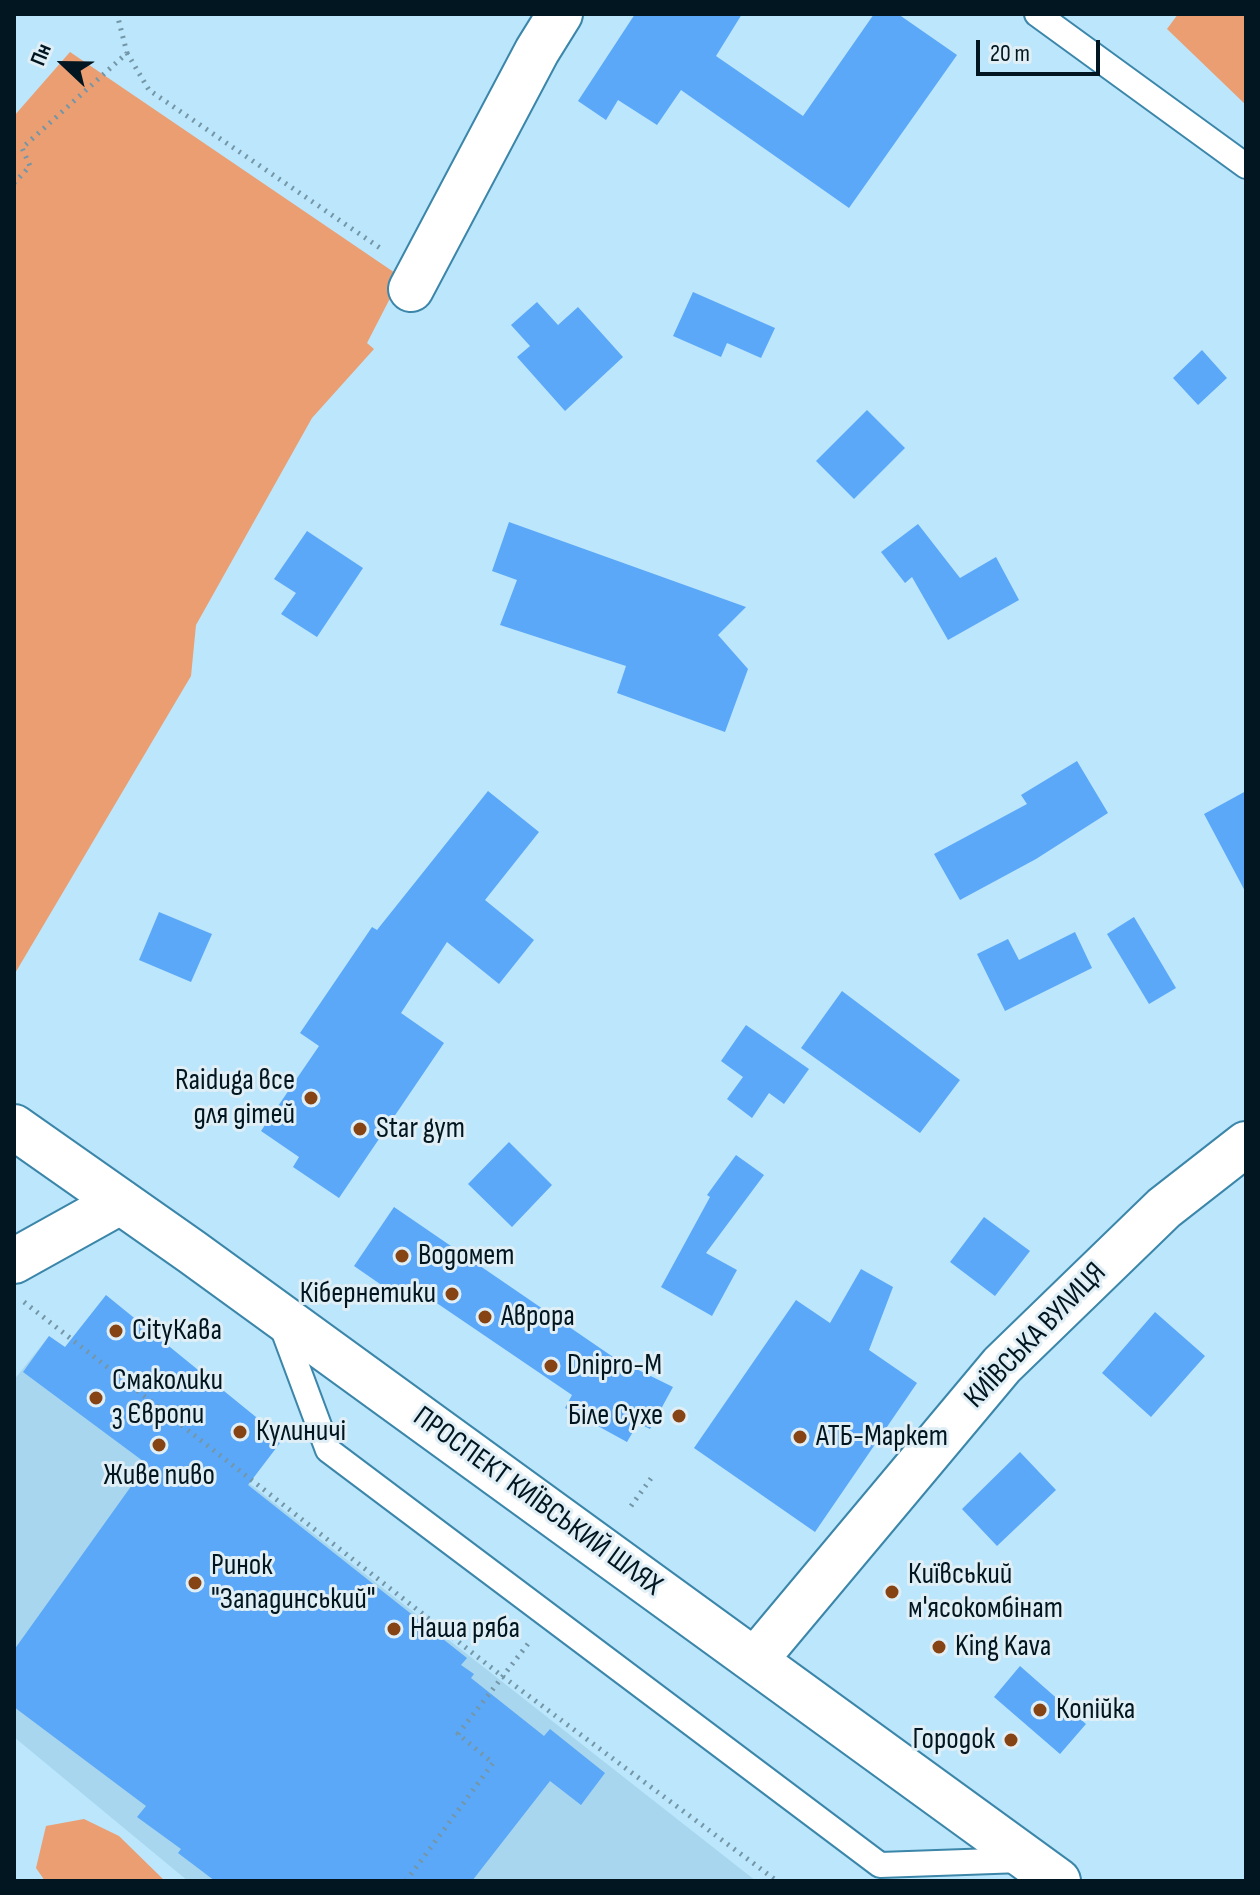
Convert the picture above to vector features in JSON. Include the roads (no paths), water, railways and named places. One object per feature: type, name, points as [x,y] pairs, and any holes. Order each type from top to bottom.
[{"type":"main road","points":[[415,282],[537,51],[560,14]]},
{"type":"main road","name":"ПРОСПЕКТ КИЇВСЬКИЙ ШЛЯХ","points":[[14,1127],[755,1660],[1045,1873]]},
{"type":"main road","name":"КИЇВСЬКА ВУЛИЦЯ","points":[[755,1660],[1002,1365],[1164,1208],[1246,1144]]},
{"type":"main road","points":[[14,1261],[120,1202]]},
{"type":"lane","points":[[1037,14],[1246,166]]},
{"type":"lane","points":[[277,1315],[328,1450],[880,1865],[1045,1873]]},
{"type":"place","name":"Raiduga все для дітей","points":[[311,1098]]},
{"type":"place","name":"Star gym","points":[[360,1129]]},
{"type":"place","name":"Водомет","points":[[402,1256]]},
{"type":"place","name":"Кібернетики","points":[[452,1294]]},
{"type":"place","name":"Аврора","points":[[485,1317]]},
{"type":"place","name":"CityКава","points":[[116,1331]]},
{"type":"place","name":"Dnipro-M","points":[[551,1366]]},
{"type":"place","name":"Смаколики з Європи","points":[[96,1398]]},
{"type":"place","name":"Біле Сухе","points":[[679,1416]]},
{"type":"place","name":"Кулиничі","points":[[240,1432]]},
{"type":"place","name":"АТБ-Маркет","points":[[800,1437]]},
{"type":"place","name":"Живе пиво","points":[[159,1445]]},
{"type":"place","name":"Ринок \"Западинський\"","points":[[195,1583]]},
{"type":"place","name":"Київський м'ясокомбінат","points":[[892,1592]]},
{"type":"place","name":"Наша ряба","points":[[394,1629]]},
{"type":"place","name":"King Kava","points":[[939,1647]]},
{"type":"place","name":"Копійка","points":[[1040,1710]]},
{"type":"place","name":"Городок","points":[[1011,1740]]}]
